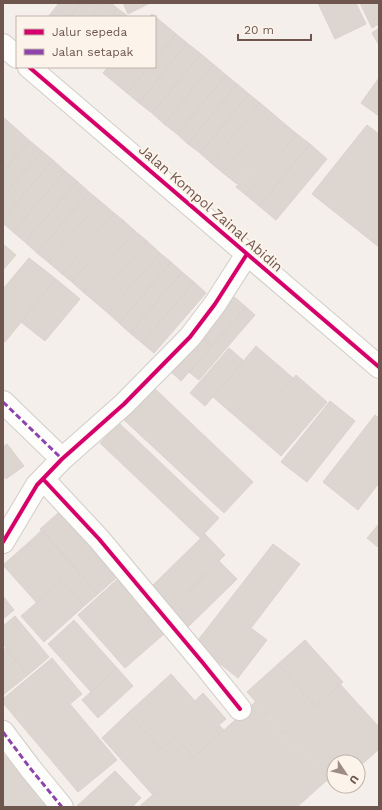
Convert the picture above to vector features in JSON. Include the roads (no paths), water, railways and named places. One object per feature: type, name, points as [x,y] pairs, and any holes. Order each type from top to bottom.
[{"type":"street","points":[[3,45],[16,56]]},
{"type":"street","name":"Jalan Kompol Zainal Abidin","points":[[30,68],[247,254],[378,362]]},
{"type":"street","points":[[3,542],[37,485],[62,459],[124,404],[190,337],[215,304],[247,254]]},
{"type":"street","points":[[3,402],[62,459]]},
{"type":"street","points":[[43,479],[100,539],[240,710]]},
{"type":"street","points":[[3,732],[62,807]]}]
